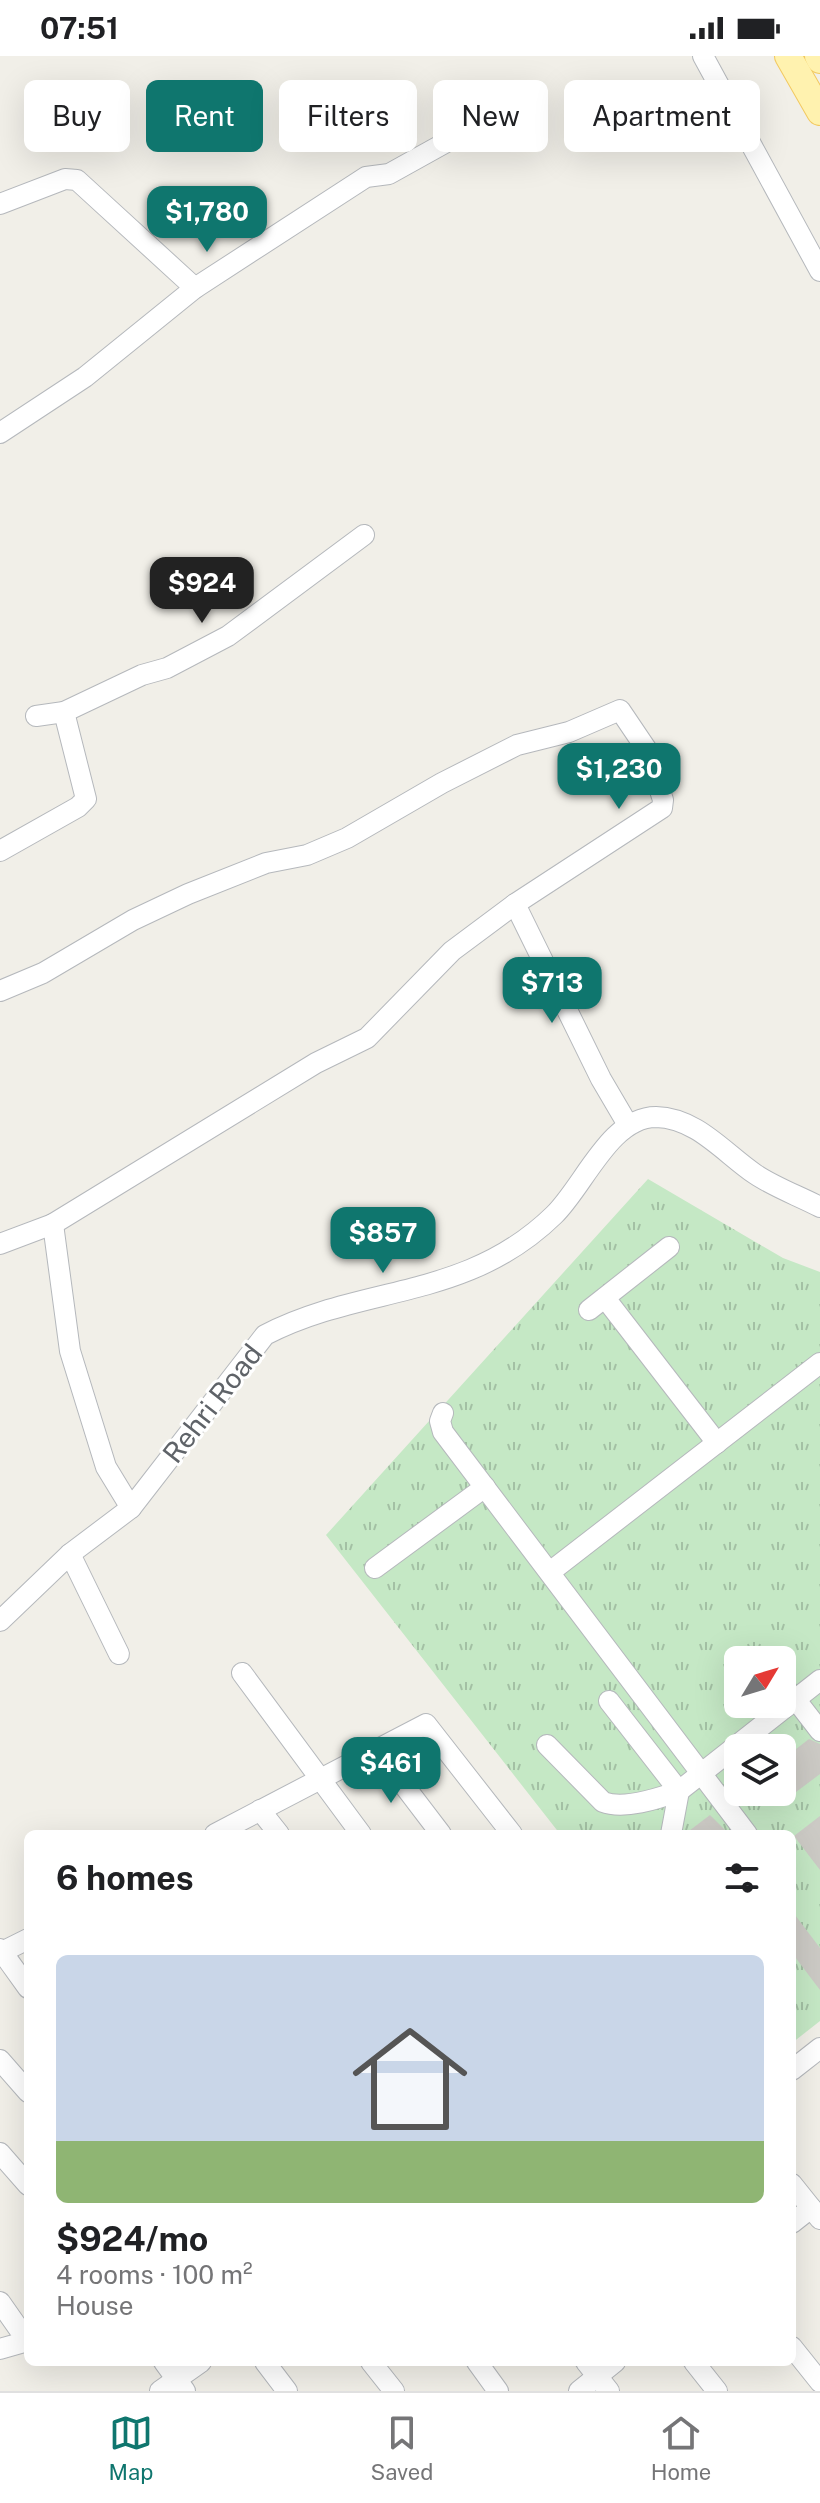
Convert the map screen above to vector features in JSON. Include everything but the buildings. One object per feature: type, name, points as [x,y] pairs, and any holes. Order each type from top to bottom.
[{"type":"main road","points":[[788,56],[820,112]]},
{"type":"street","points":[[703,56],[820,271]]},
{"type":"street","points":[[0,433],[85,377],[195,288],[366,177],[389,174],[433,150]]},
{"type":"street","points":[[0,204],[65,179],[77,180],[195,288]]},
{"type":"street","points":[[36,716],[64,712],[142,675],[167,668],[228,636],[364,535]]},
{"type":"street","points":[[0,991],[43,973],[133,920],[188,894],[266,863],[307,855],[347,838],[442,783],[517,745],[569,732],[621,711],[647,750],[663,800],[662,808],[515,904],[452,951],[367,1038],[316,1063],[53,1224],[0,1244]]},
{"type":"street","points":[[0,851],[86,799],[64,712]]},
{"type":"street","points":[[515,904],[601,1079],[628,1125],[656,1117],[695,1127],[755,1175],[820,1207]]},
{"type":"street","name":"Rehri Road","points":[[0,1621],[70,1554],[131,1508],[265,1335],[296,1319],[419,1289],[473,1271],[552,1217],[577,1191],[607,1144],[628,1125]]},
{"type":"street","points":[[53,1224],[70,1351],[106,1467],[131,1508]]},
{"type":"street","points":[[669,1247],[597,1304],[717,1443]]},
{"type":"street","points":[[550,1572],[819,1366]]},
{"type":"street","points":[[443,1413],[440,1421],[443,1432],[744,1830]]},
{"type":"street","points":[[375,1568],[485,1487]]},
{"type":"street","points":[[70,1554],[119,1654]]},
{"type":"street","points":[[242,1673],[358,1830]]},
{"type":"street","points":[[820,1680],[796,1700],[820,1731]]},
{"type":"street","points":[[609,1701],[679,1791],[672,1830]]},
{"type":"street","points":[[547,1745],[603,1802],[614,1806],[679,1791],[773,1718]]},
{"type":"street","points":[[222,1830],[426,1724],[509,1830]]},
{"type":"street","points":[[377,1750],[438,1830]]},
{"type":"street","points":[[260,1810],[276,1830]]},
{"type":"street","points":[[24,1941],[1,1951],[24,1983]]},
{"type":"street","points":[[796,2067],[820,2048]]},
{"type":"street","points":[[0,2060],[24,2087]]},
{"type":"street","points":[[0,2153],[24,2180]]},
{"type":"street","points":[[796,2189],[816,2213],[796,2221]]},
{"type":"street","points":[[0,2302],[24,2336]]},
{"type":"street","points":[[0,2349],[24,2343]]},
{"type":"street","points":[[796,2352],[820,2382]]},
{"type":"street","points":[[167,2366],[181,2385]]},
{"type":"street","points":[[160,2391],[181,2385],[198,2366]]},
{"type":"street","points":[[268,2366],[287,2391]]},
{"type":"street","points":[[374,2366],[394,2391]]},
{"type":"street","points":[[480,2366],[498,2391]]},
{"type":"street","points":[[697,2366],[717,2391]]},
{"type":"street","points":[[579,2391],[597,2376]]},
{"type":"green space","points":[[648,1179],[783,1258],[820,1272],[820,2021],[796,2040],[796,1830],[557,1830],[326,1535]]}]
